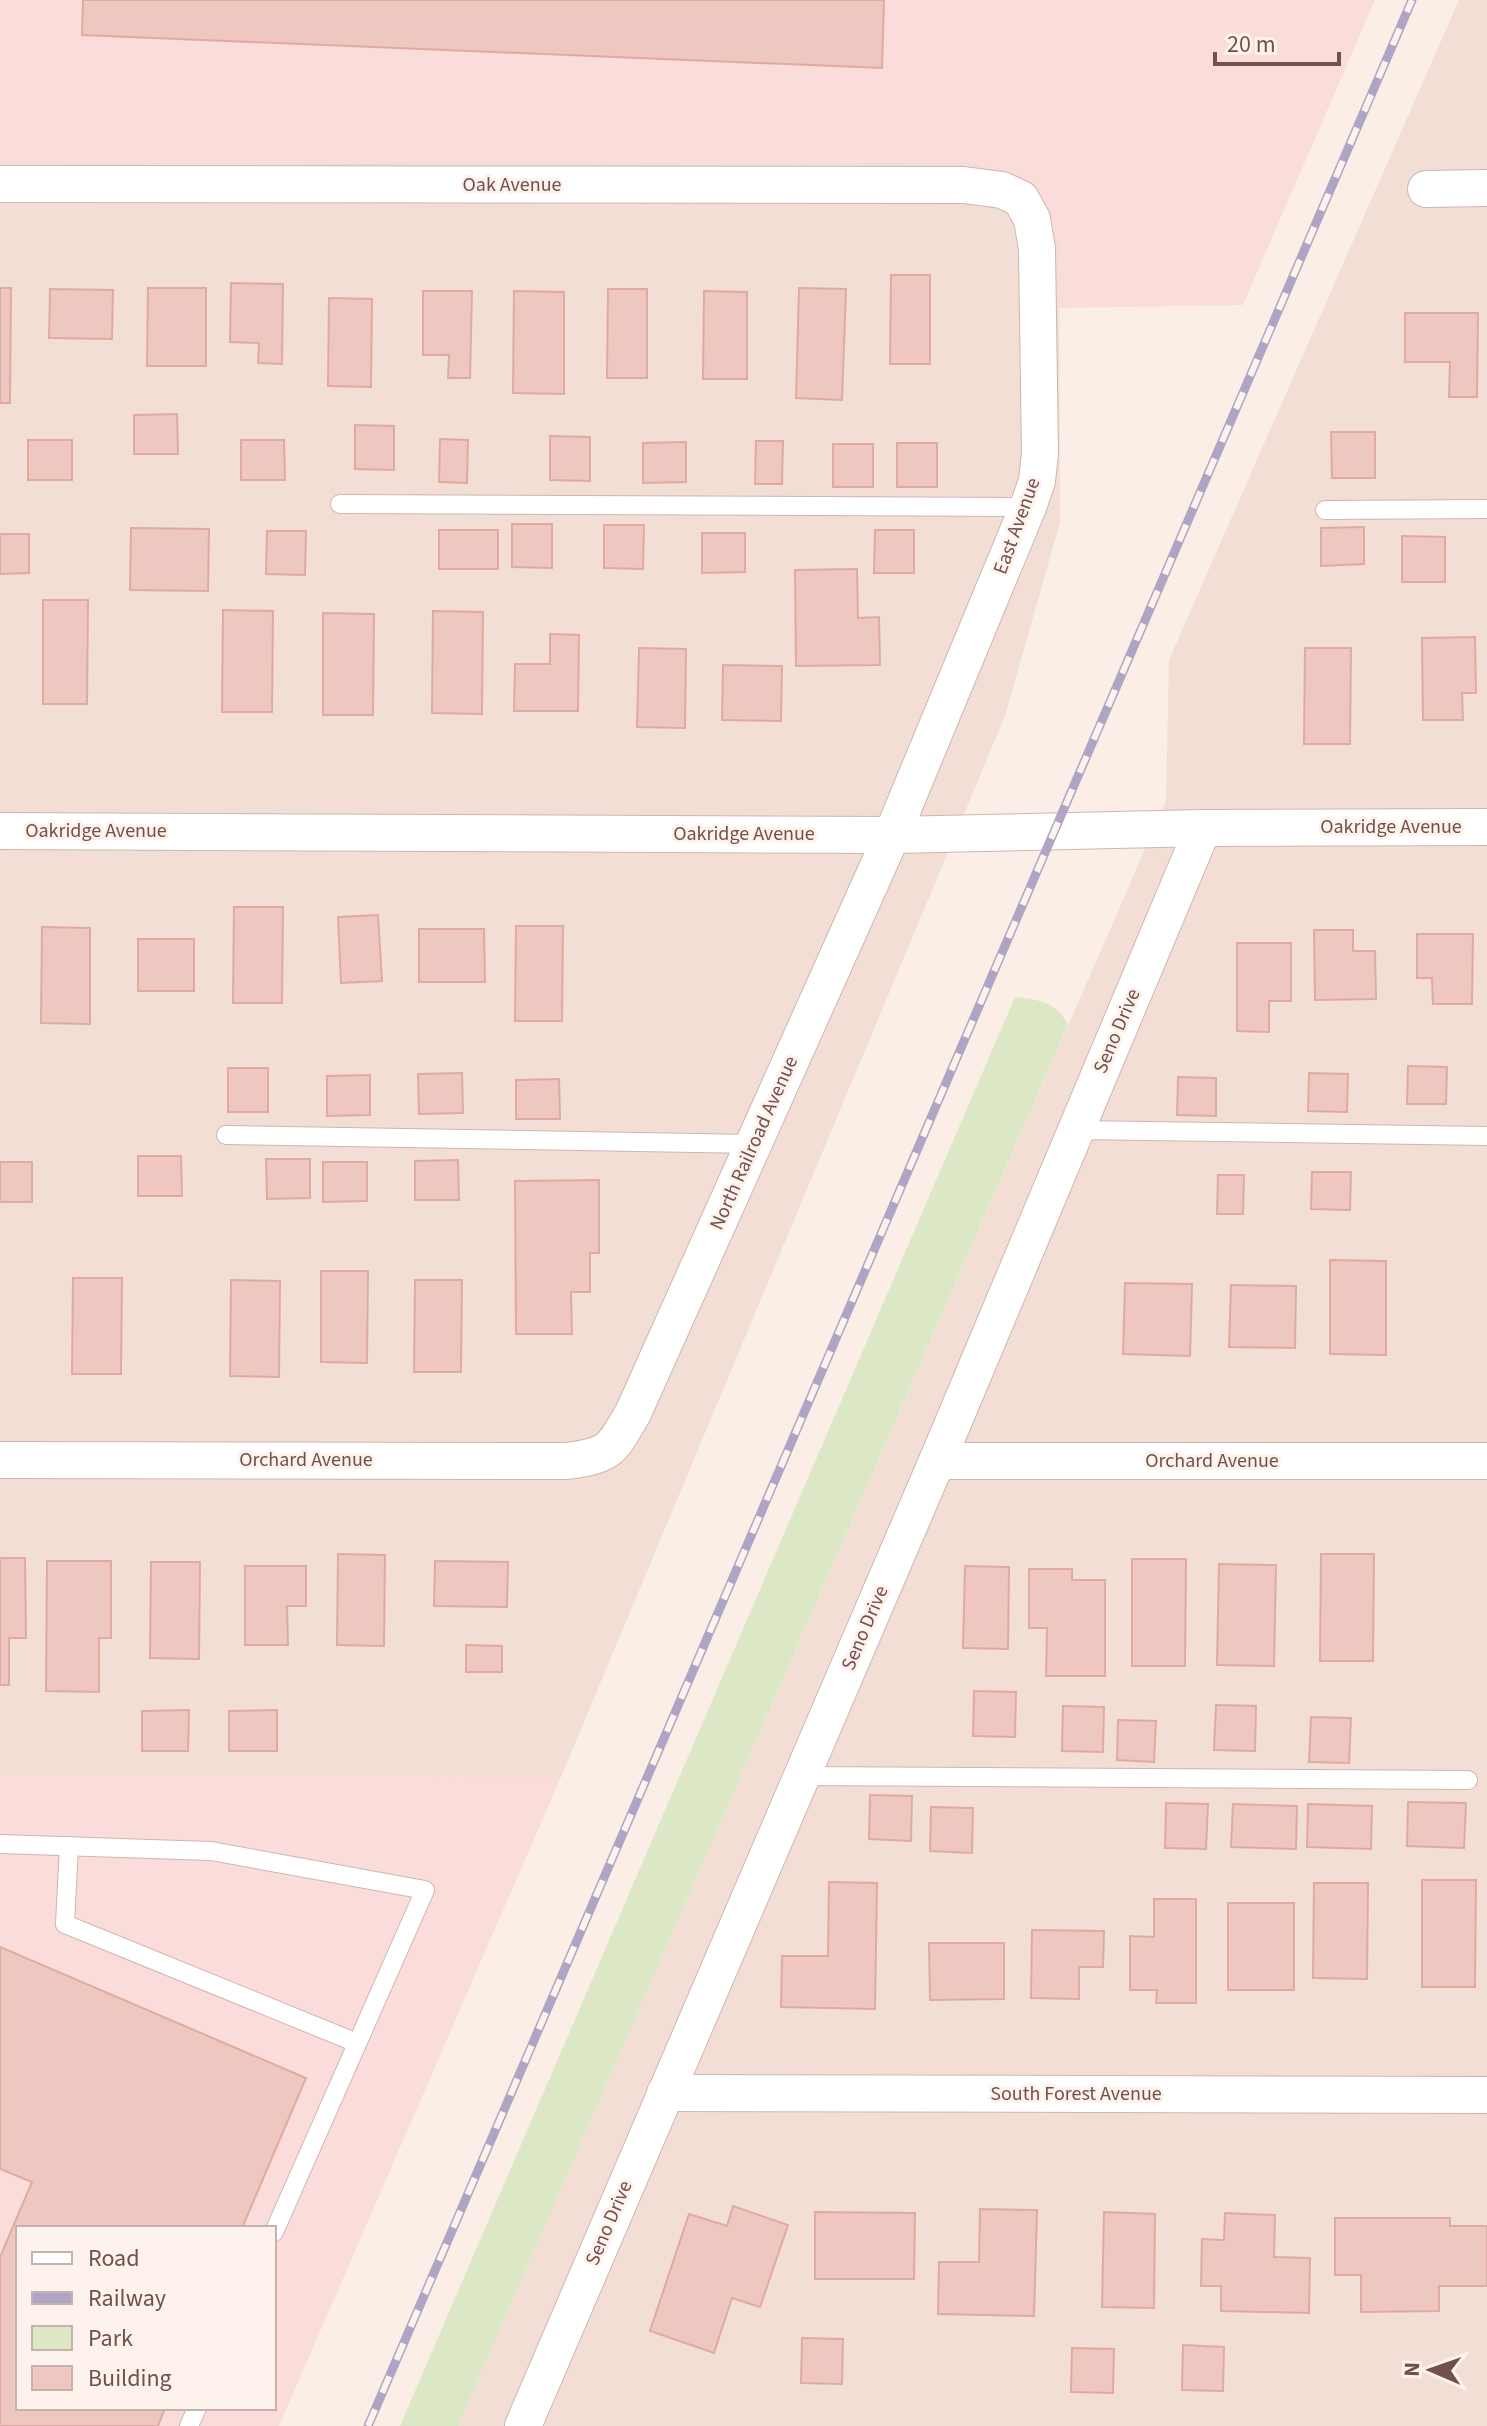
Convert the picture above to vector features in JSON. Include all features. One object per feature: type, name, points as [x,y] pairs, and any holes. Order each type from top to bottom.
[{"type":"street","name":"Oak Avenue","points":[[0,184],[964,185],[1002,190],[1021,199]]},
{"type":"street","points":[[1426,189],[1487,188]]},
{"type":"street","name":"East Avenue","points":[[892,835],[1037,481],[1040,453],[1037,249],[1032,219],[1021,199]]},
{"type":"street","name":"Oakridge Avenue","points":[[0,831],[892,835],[1203,828],[1487,827]]},
{"type":"street","name":"Seno Drive","points":[[523,2426],[937,1461],[1203,828]]},
{"type":"street","name":"North Railroad Avenue","points":[[611,1450],[633,1413],[892,835]]},
{"type":"street","name":"Orchard Avenue","points":[[0,1460],[567,1461],[592,1458],[611,1450]]},
{"type":"street","name":"Orchard Avenue","points":[[937,1461],[1487,1461]]},
{"type":"street","name":"South Forest Avenue","points":[[665,2093],[1487,2095]]},
{"type":"lane","points":[[340,504],[1028,507]]},
{"type":"lane","points":[[1325,510],[1487,509]]},
{"type":"lane","points":[[1076,1130],[1487,1136]]},
{"type":"lane","points":[[226,1135],[753,1144]]},
{"type":"lane","points":[[801,1776],[1468,1780]]},
{"type":"lane","points":[[0,1844],[211,1851],[425,1890],[276,2227]]},
{"type":"lane","points":[[69,1846],[65,1924],[357,2043]]},
{"type":"shaded area","points":[[0,0],[1375,0],[1243,305],[1059,308],[1059,242],[1046,210],[1027,182],[1003,169],[971,163],[0,163]]},
{"type":"shaded area","points":[[1459,0],[1487,0],[1487,2426],[458,2426],[1166,801],[1169,660]]},
{"type":"shaded area","points":[[0,163],[971,163],[1003,169],[1027,182],[1046,210],[1059,242],[1060,522],[1005,716],[561,1777],[0,1776]]},
{"type":"shaded area","points":[[0,1776],[561,1777],[279,2426],[0,2426]]},
{"type":"green space","points":[[1015,997],[1053,1007],[1068,1025],[458,2426],[400,2426]]},
{"type":"building","points":[[83,0],[884,0],[882,68],[82,35]]},
{"type":"building","points":[[891,275],[930,275],[930,364],[890,364]]},
{"type":"building","points":[[231,283],[283,284],[282,364],[258,363],[259,343],[230,342]]},
{"type":"building","points":[[0,288],[11,288],[10,403],[0,403]]},
{"type":"building","points":[[148,288],[206,288],[206,366],[147,366]]},
{"type":"building","points":[[799,288],[846,289],[842,400],[796,398]]},
{"type":"building","points":[[50,289],[113,290],[112,339],[49,338]]},
{"type":"building","points":[[608,289],[647,289],[647,378],[607,378]]},
{"type":"building","points":[[423,291],[472,291],[470,378],[448,378],[449,355],[423,355]]},
{"type":"building","points":[[514,291],[564,292],[564,394],[513,393]]},
{"type":"building","points":[[704,291],[747,292],[747,379],[703,379]]},
{"type":"building","points":[[329,298],[372,299],[371,387],[328,386]]},
{"type":"building","points":[[1405,313],[1478,313],[1477,397],[1449,397],[1450,362],[1405,362]]},
{"type":"building","points":[[177,414],[178,454],[134,454],[134,415]]},
{"type":"building","points":[[355,425],[394,426],[394,470],[355,469]]},
{"type":"building","points":[[1331,432],[1375,432],[1375,478],[1332,478]]},
{"type":"building","points":[[550,436],[590,437],[590,481],[550,480]]},
{"type":"building","points":[[440,439],[468,440],[467,483],[439,482]]},
{"type":"building","points":[[28,440],[72,440],[72,480],[28,480]]},
{"type":"building","points":[[241,440],[284,440],[285,480],[241,480]]},
{"type":"building","points":[[756,441],[783,441],[782,484],[755,484]]},
{"type":"building","points":[[686,442],[686,482],[643,483],[643,443]]},
{"type":"building","points":[[897,443],[937,443],[937,487],[897,487]]},
{"type":"building","points":[[833,444],[873,444],[873,487],[833,487]]},
{"type":"building","points":[[512,524],[552,524],[552,568],[512,567]]},
{"type":"building","points":[[604,525],[644,525],[643,569],[604,568]]},
{"type":"building","points":[[1364,527],[1364,564],[1321,566],[1321,528]]},
{"type":"building","points":[[131,528],[209,529],[208,591],[130,590]]},
{"type":"building","points":[[439,530],[498,530],[498,569],[439,569]]},
{"type":"building","points":[[875,530],[914,530],[914,573],[874,573]]},
{"type":"building","points":[[267,531],[306,531],[305,575],[266,574]]},
{"type":"building","points":[[702,533],[745,533],[745,572],[702,573]]},
{"type":"building","points":[[0,534],[29,534],[29,573],[0,574]]},
{"type":"building","points":[[1402,536],[1445,537],[1445,582],[1402,582]]},
{"type":"building","points":[[857,569],[858,618],[879,617],[880,665],[796,666],[795,570]]},
{"type":"building","points":[[43,600],[88,600],[87,704],[43,704]]},
{"type":"building","points":[[223,610],[273,611],[272,712],[222,712]]},
{"type":"building","points":[[433,611],[483,612],[482,714],[432,713]]},
{"type":"building","points":[[323,613],[374,614],[373,715],[323,715]]},
{"type":"building","points":[[550,634],[579,635],[578,711],[514,711],[515,664],[550,664]]},
{"type":"building","points":[[1475,637],[1476,693],[1462,693],[1463,720],[1423,720],[1422,638]]},
{"type":"building","points":[[639,648],[686,649],[685,728],[637,727]]},
{"type":"building","points":[[1305,648],[1351,648],[1350,744],[1304,744]]},
{"type":"building","points":[[723,665],[782,666],[781,721],[722,720]]},
{"type":"building","points":[[234,907],[283,907],[282,1003],[233,1003]]},
{"type":"building","points":[[378,915],[382,981],[341,983],[338,917]]},
{"type":"building","points":[[516,926],[563,926],[562,1021],[515,1021]]},
{"type":"building","points":[[42,927],[90,928],[90,1024],[41,1023]]},
{"type":"building","points":[[419,929],[484,929],[485,982],[419,982]]},
{"type":"building","points":[[1314,930],[1353,930],[1353,951],[1375,951],[1376,999],[1315,1000]]},
{"type":"building","points":[[1417,934],[1473,934],[1472,1004],[1433,1004],[1432,978],[1417,978]]},
{"type":"building","points":[[138,939],[194,939],[194,991],[138,991]]},
{"type":"building","points":[[1237,943],[1291,943],[1291,1001],[1269,1001],[1269,1032],[1237,1031]]},
{"type":"building","points":[[1408,1066],[1447,1067],[1446,1104],[1407,1104]]},
{"type":"building","points":[[228,1068],[268,1068],[268,1112],[228,1112]]},
{"type":"building","points":[[462,1073],[463,1113],[419,1114],[418,1074]]},
{"type":"building","points":[[1309,1073],[1348,1074],[1347,1112],[1308,1111]]},
{"type":"building","points":[[370,1075],[370,1115],[327,1116],[327,1076]]},
{"type":"building","points":[[1178,1077],[1216,1078],[1216,1116],[1177,1115]]},
{"type":"building","points":[[559,1079],[560,1119],[516,1119],[516,1080]]},
{"type":"building","points":[[138,1156],[181,1156],[182,1196],[138,1196]]},
{"type":"building","points":[[266,1159],[310,1159],[310,1198],[267,1199]]},
{"type":"building","points":[[458,1160],[459,1200],[415,1200],[415,1161]]},
{"type":"building","points":[[0,1162],[32,1162],[32,1202],[0,1202]]},
{"type":"building","points":[[323,1162],[367,1162],[367,1201],[323,1202]]},
{"type":"building","points":[[1312,1172],[1351,1172],[1350,1210],[1311,1209]]},
{"type":"building","points":[[1218,1175],[1244,1175],[1243,1214],[1217,1214]]},
{"type":"building","points":[[599,1180],[599,1253],[590,1253],[590,1292],[571,1292],[572,1334],[516,1334],[515,1181]]},
{"type":"building","points":[[1330,1260],[1386,1261],[1386,1355],[1330,1354]]},
{"type":"building","points":[[321,1271],[368,1271],[367,1363],[321,1362]]},
{"type":"building","points":[[73,1278],[122,1278],[121,1374],[72,1374]]},
{"type":"building","points":[[231,1280],[280,1281],[279,1377],[230,1376]]},
{"type":"building","points":[[415,1280],[462,1280],[461,1372],[414,1372]]},
{"type":"building","points":[[1125,1283],[1192,1284],[1190,1356],[1123,1354]]},
{"type":"building","points":[[1231,1285],[1296,1286],[1295,1348],[1229,1347]]},
{"type":"building","points":[[338,1554],[385,1555],[384,1646],[337,1645]]},
{"type":"building","points":[[1321,1554],[1374,1554],[1373,1661],[1320,1661]]},
{"type":"building","points":[[0,1558],[25,1558],[26,1638],[9,1638],[9,1685],[0,1685]]},
{"type":"building","points":[[1132,1559],[1186,1559],[1185,1666],[1132,1666]]},
{"type":"building","points":[[47,1561],[111,1561],[111,1638],[99,1638],[99,1692],[46,1691]]},
{"type":"building","points":[[435,1561],[508,1562],[507,1607],[434,1606]]},
{"type":"building","points":[[151,1562],[200,1562],[199,1659],[150,1658]]},
{"type":"building","points":[[1219,1564],[1276,1565],[1274,1666],[1217,1665]]},
{"type":"building","points":[[245,1566],[306,1566],[306,1606],[287,1606],[288,1645],[245,1645]]},
{"type":"building","points":[[965,1566],[1009,1567],[1008,1649],[963,1648]]},
{"type":"building","points":[[1029,1569],[1072,1569],[1072,1580],[1105,1580],[1105,1676],[1046,1676],[1047,1628],[1029,1628]]},
{"type":"building","points":[[466,1645],[502,1646],[502,1672],[466,1672]]},
{"type":"building","points":[[974,1691],[1016,1692],[1015,1737],[973,1736]]},
{"type":"building","points":[[1216,1705],[1256,1706],[1255,1751],[1214,1750]]},
{"type":"building","points":[[1063,1706],[1104,1707],[1103,1752],[1062,1751]]},
{"type":"building","points":[[189,1710],[188,1751],[142,1751],[142,1711]]},
{"type":"building","points":[[277,1710],[277,1751],[229,1751],[229,1711]]},
{"type":"building","points":[[1311,1717],[1351,1718],[1349,1763],[1309,1762]]},
{"type":"building","points":[[1118,1720],[1156,1721],[1154,1762],[1117,1760]]},
{"type":"building","points":[[870,1795],[912,1796],[911,1841],[869,1839]]},
{"type":"building","points":[[1408,1802],[1466,1803],[1464,1848],[1407,1846]]},
{"type":"building","points":[[1166,1803],[1208,1804],[1206,1849],[1165,1848]]},
{"type":"building","points":[[1233,1804],[1297,1806],[1296,1849],[1231,1847]]},
{"type":"building","points":[[1308,1804],[1372,1806],[1371,1849],[1307,1847]]},
{"type":"building","points":[[931,1807],[973,1808],[972,1853],[930,1851]]},
{"type":"building","points":[[1422,1880],[1476,1880],[1475,1987],[1422,1987]]},
{"type":"building","points":[[829,1882],[877,1883],[875,2009],[781,2007],[782,1956],[828,1956]]},
{"type":"building","points":[[1314,1883],[1368,1883],[1367,1979],[1313,1978]]},
{"type":"building","points":[[1154,1899],[1196,1899],[1196,2003],[1156,2003],[1157,1990],[1130,1990],[1130,1936],[1154,1937]]},
{"type":"building","points":[[1228,1903],[1294,1903],[1294,1990],[1228,1990]]},
{"type":"building","points":[[1032,1930],[1104,1931],[1103,1967],[1079,1967],[1079,1999],[1031,1998]]},
{"type":"building","points":[[929,1943],[1004,1943],[1004,1999],[930,2000]]},
{"type":"building","points":[[0,1947],[306,2078],[243,2226],[16,2226],[16,2410],[164,2410],[158,2426],[0,2426],[0,2257],[32,2182],[0,2169]]},
{"type":"building","points":[[733,2206],[788,2225],[760,2307],[732,2298],[714,2353],[650,2331],[689,2214],[727,2226]]},
{"type":"building","points":[[980,2209],[1037,2210],[1034,2316],[938,2314],[939,2262],[979,2262]]},
{"type":"building","points":[[815,2212],[915,2213],[914,2279],[815,2279]]},
{"type":"building","points":[[1104,2212],[1155,2214],[1154,2308],[1102,2307]]},
{"type":"building","points":[[1225,2213],[1275,2215],[1274,2257],[1310,2258],[1309,2313],[1221,2311],[1221,2286],[1201,2286],[1202,2239],[1224,2240]]},
{"type":"building","points":[[1335,2218],[1450,2218],[1450,2226],[1487,2226],[1487,2286],[1439,2286],[1439,2311],[1361,2312],[1361,2275],[1335,2275]]},
{"type":"building","points":[[802,2338],[843,2339],[842,2384],[801,2383]]},
{"type":"building","points":[[1183,2345],[1224,2347],[1223,2391],[1182,2390]]},
{"type":"building","points":[[1072,2348],[1114,2349],[1113,2393],[1071,2392]]},
{"type":"railway","points":[[368,2426],[1412,0]]}]
